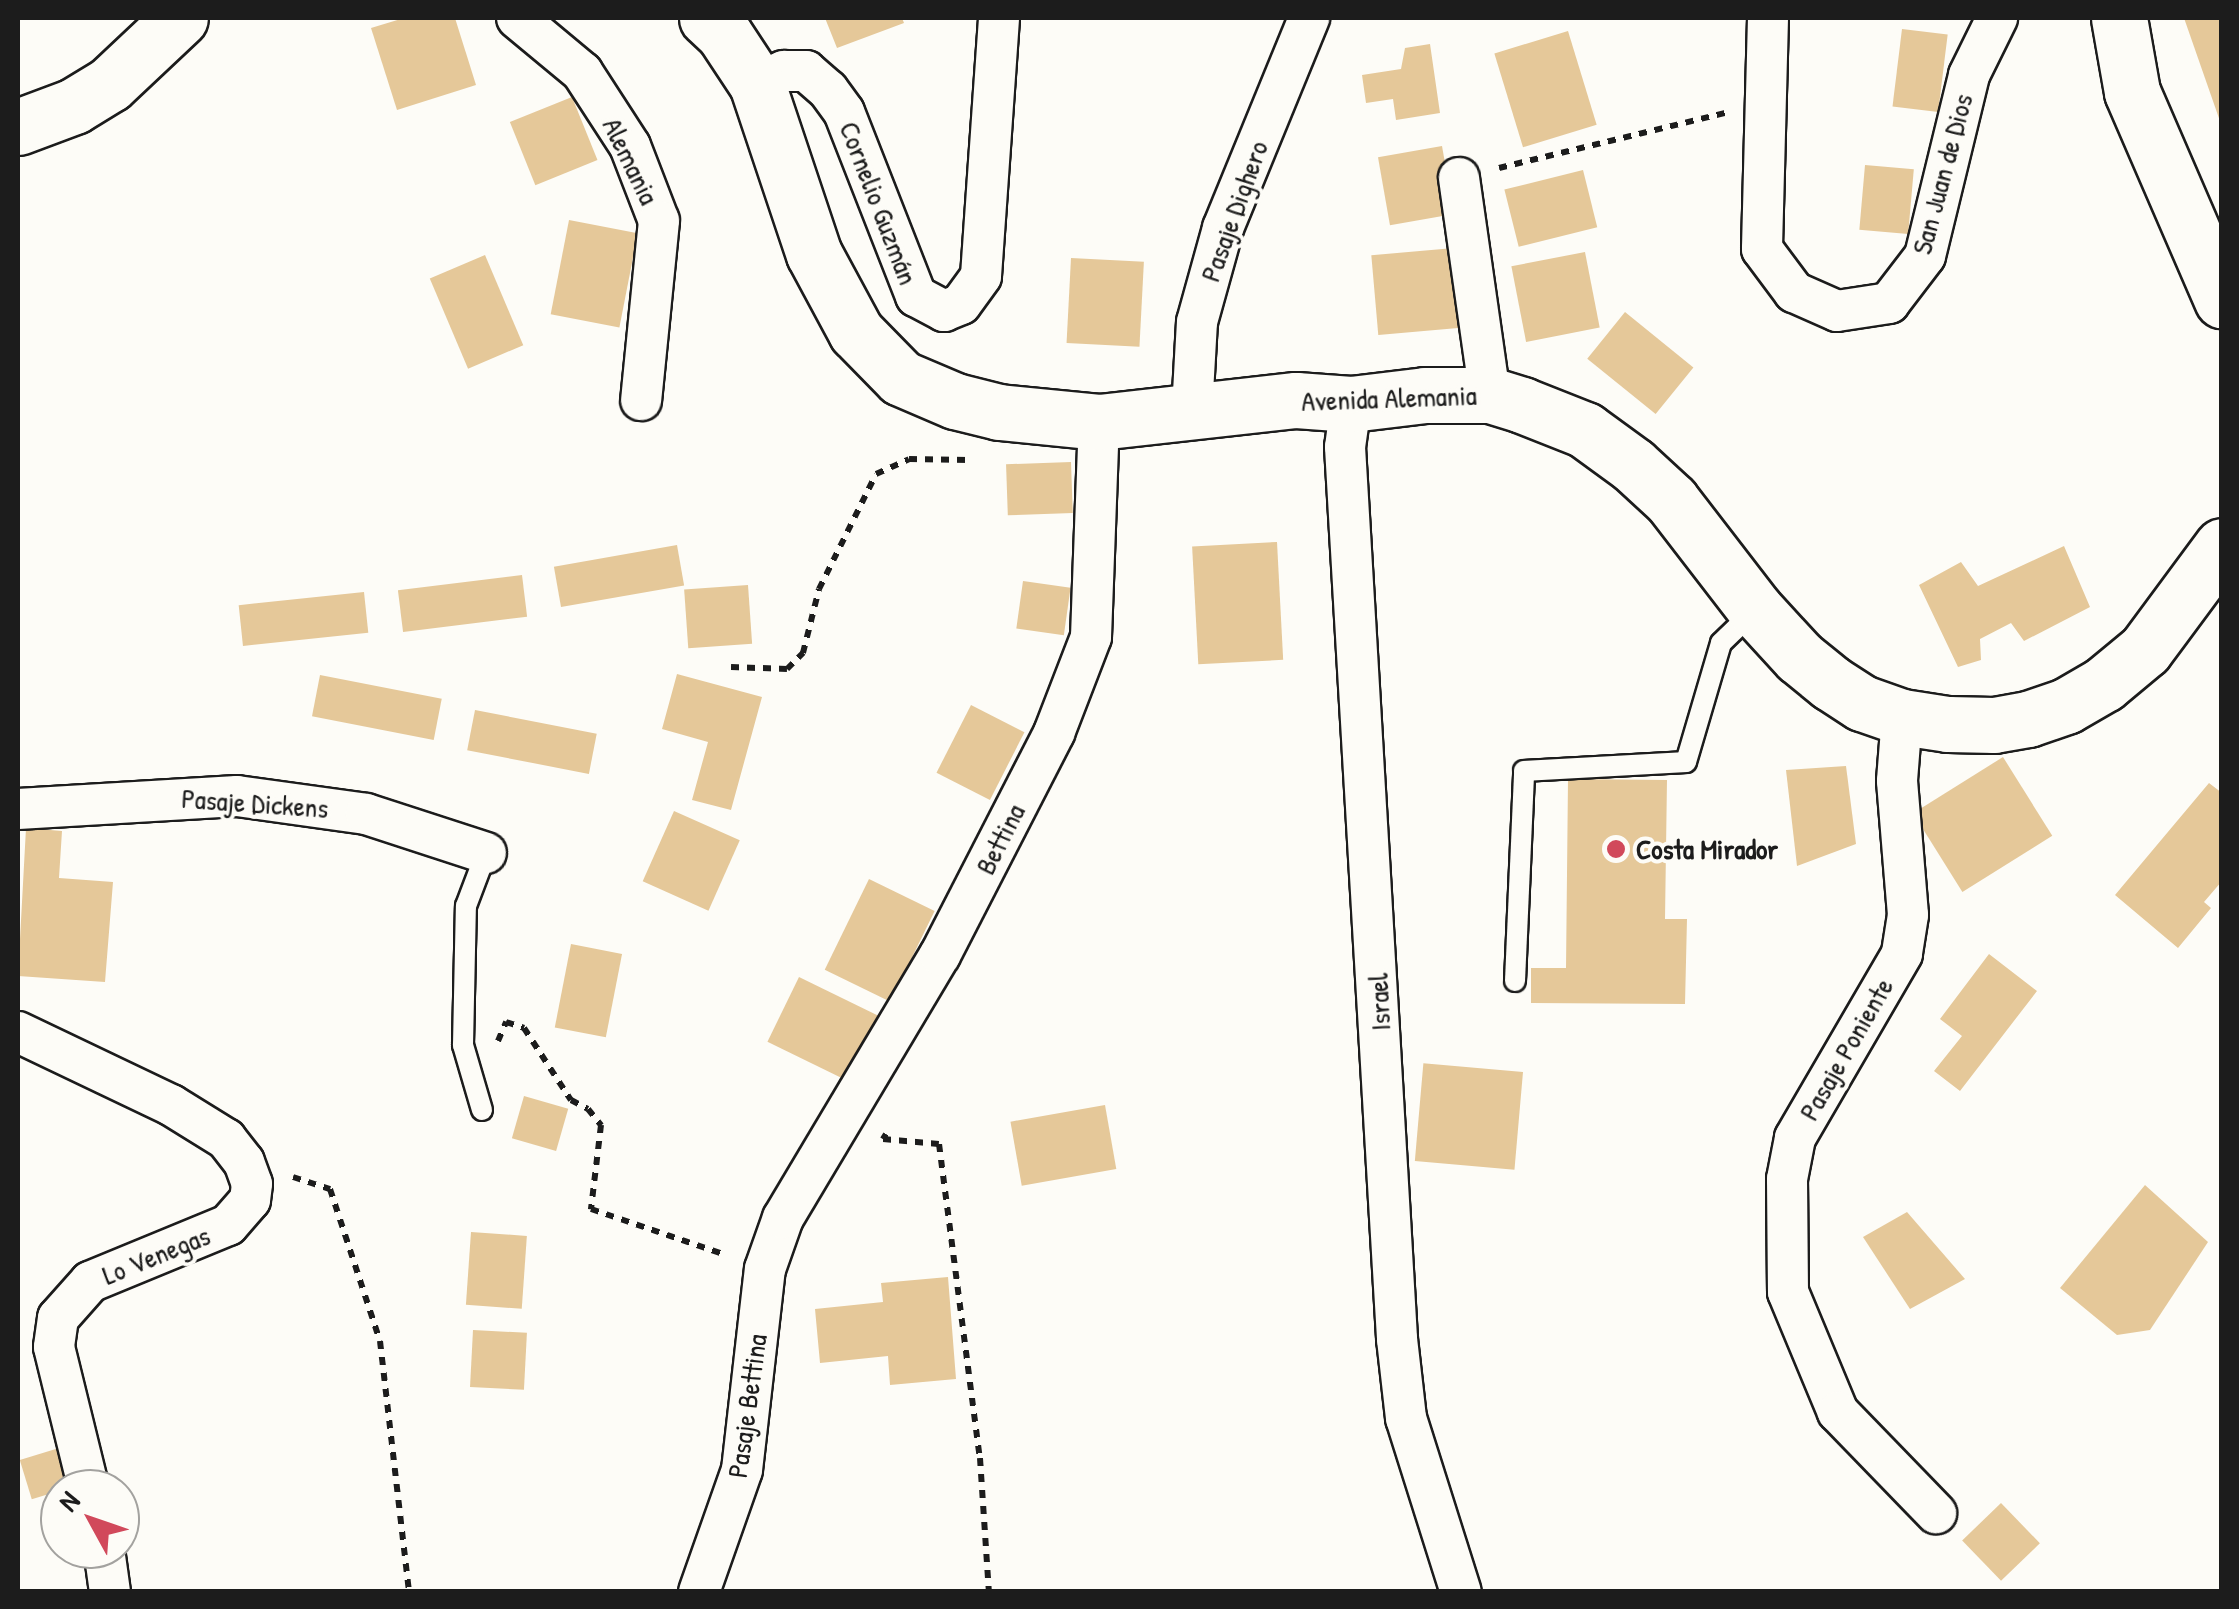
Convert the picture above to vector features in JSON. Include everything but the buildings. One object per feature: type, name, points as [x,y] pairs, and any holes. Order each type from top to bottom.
[{"type":"main road","points":[[18,127],[74,106],[110,84],[180,18]]},
{"type":"main road","name":"Avenida Alemania","points":[[707,18],[724,34],[757,84],[814,254],[856,332],[901,378],[955,401],[999,412],[1099,422],[1296,400],[1350,404],[1425,394],[1490,395],[1586,430],[1633,464],[1681,511],[1756,610],[1799,657],[1862,703],[1902,717],[1994,726],[2066,706],[2104,684],[2145,650],[2222,546]]},
{"type":"main road","points":[[2120,18],[2132,92],[2222,300]]},
{"type":"street","name":"Alemania","points":[[517,18],[582,72],[630,146],[659,221],[641,400]]},
{"type":"street","name":"Cornelio Guzmán","points":[[757,84],[784,71],[806,71],[828,90],[844,112],[916,296],[929,307],[944,311],[960,304],[981,276],[998,89],[999,18]]},
{"type":"street","name":"Pasaje Dighero","points":[[1192,411],[1197,322],[1223,228],[1308,18]]},
{"type":"street","name":"San Juan de Dios","points":[[1768,18],[1762,249],[1794,292],[1836,310],[1890,302],[1924,256],[1969,74],[1996,18]]},
{"type":"street","points":[[1459,178],[1490,395]]},
{"type":"street","name":"Israel","points":[[1350,404],[1345,447],[1398,1339],[1406,1418],[1462,1592]]},
{"type":"street","name":"Bettina","points":[[783,1218],[940,955],[1054,733],[1091,637],[1099,422]]},
{"type":"street","name":"Pasaje Poniente","points":[[1902,717],[1896,781],[1908,915],[1902,954],[1795,1138],[1788,1179],[1788,1292],[1838,1412],[1936,1512]]},
{"type":"street","name":"Pasaje Dickens","points":[[18,808],[176,796],[268,799],[366,814],[486,853]]},
{"type":"street","points":[[18,1032],[172,1105],[226,1139],[244,1162]]},
{"type":"street","name":"Lo Venegas","points":[[84,1469],[54,1347],[58,1318],[90,1282],[228,1225],[250,1200],[252,1184],[244,1162]]},
{"type":"street","name":"Pasaje Bettina","points":[[699,1592],[742,1470],[765,1268],[783,1218]]},
{"type":"lane","points":[[1515,981],[1524,771],[1686,762],[1721,643],[1756,610]]},
{"type":"lane","points":[[482,1110],[463,1045],[466,906],[486,853]]},
{"type":"path","points":[[1459,178],[1766,103]]},
{"type":"path","points":[[731,667],[787,669],[803,653],[819,589],[876,474],[909,459],[985,460],[999,412]]},
{"type":"path","points":[[463,1045],[495,1049],[506,1022],[524,1028],[571,1100],[588,1109],[601,1125],[591,1209],[693,1244]]},
{"type":"path","points":[[893,1124],[883,1138],[938,1144],[980,1458],[989,1592]]},
{"type":"path","points":[[244,1162],[330,1189],[380,1340],[408,1592]]},
{"type":"place","name":"Costa Mirador","points":[[1616,849]]}]
